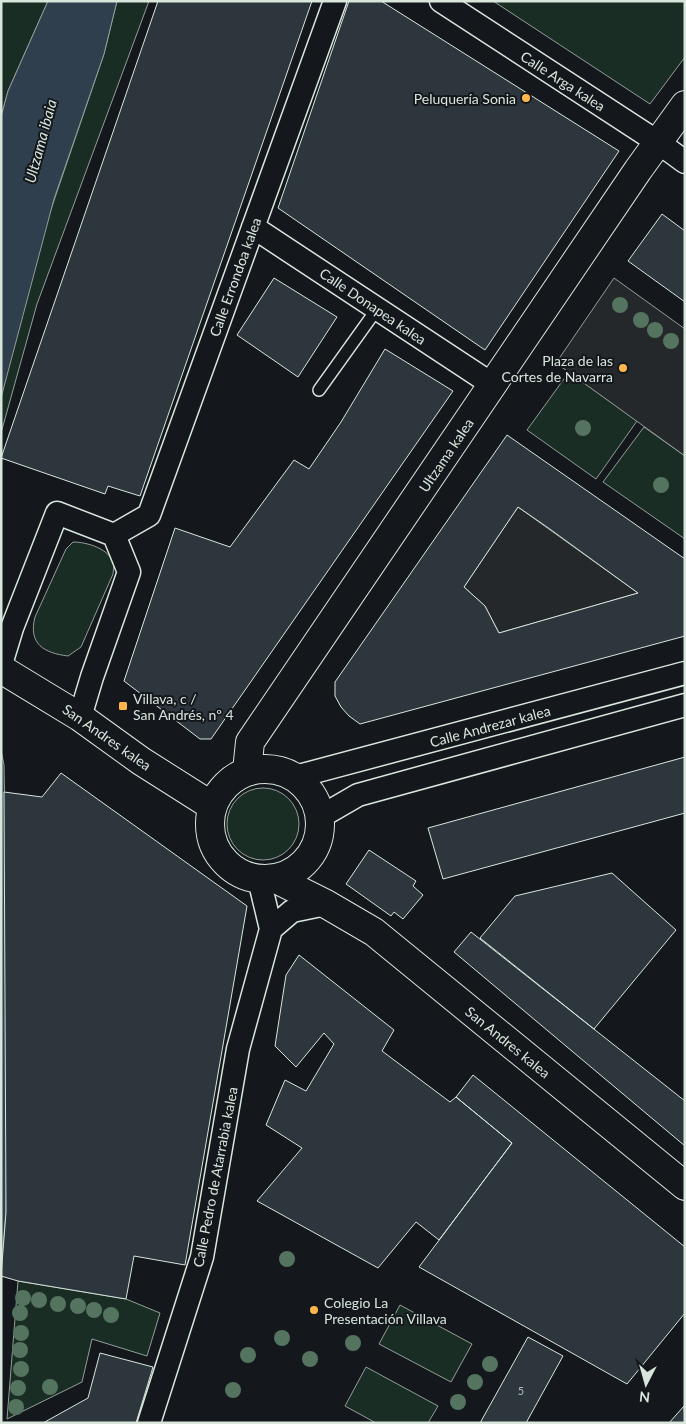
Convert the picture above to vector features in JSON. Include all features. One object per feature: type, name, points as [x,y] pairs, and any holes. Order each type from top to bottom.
[{"type":"main road","name":"Ultzama kalea","points":[[247,772],[250,742],[638,170],[685,105]]},
{"type":"main road","name":"San Andres kalea","points":[[1,668],[80,717],[141,761],[212,806]]},
{"type":"main road","points":[[264,769],[280,771],[295,777],[307,788],[316,802],[320,817],[319,837],[312,855],[296,870],[268,879],[243,875],[229,867],[218,854],[211,839],[209,823],[212,806],[220,791],[232,779],[247,772],[264,769]]},
{"type":"main road","points":[[312,855],[326,904]]},
{"type":"main road","name":"San Andres kalea","points":[[268,879],[326,904],[374,932],[685,1186]]},
{"type":"street","name":"Calle Errondoa kalea","points":[[114,536],[149,515],[334,1]]},
{"type":"street","name":"Calle Arga kalea","points":[[441,1],[659,143],[685,162]]},
{"type":"street","name":"Calle Donapea kalea","points":[[253,226],[493,385]]},
{"type":"street","points":[[1,664],[12,628],[57,513],[114,536],[129,572],[80,717]]},
{"type":"street","name":"Calle Andrezar kalea","points":[[295,777],[685,673]]},
{"type":"street","points":[[320,817],[358,795],[685,705]]},
{"type":"street","name":"Calle Pedro de Atarrabia kalea","points":[[149,1423],[202,1257],[238,1049],[271,929],[268,879]]},
{"type":"street","points":[[271,929],[292,911],[326,904]]},
{"type":"lane","points":[[319,390],[377,309]]},
{"type":"green space","points":[[1,1],[48,1],[8,91],[1,117]]},
{"type":"green space","points":[[117,1],[149,1],[37,304],[1,433],[1,356],[104,54]]},
{"type":"green space","points":[[493,1],[685,1],[685,57],[650,104]]},
{"type":"green space","points":[[569,372],[637,421],[596,479],[527,430]]},
{"type":"green space","points":[[644,427],[685,456],[685,539],[603,482]]},
{"type":"green space","points":[[73,542],[85,543],[98,548],[112,559],[114,566],[113,574],[81,647],[68,656],[59,655],[40,646],[36,640],[33,626],[35,617],[66,549]]},
{"type":"green space","points":[[263,788],[283,794],[293,804],[299,824],[293,844],[283,854],[263,860],[243,854],[233,844],[227,824],[233,804],[243,794]]},
{"type":"green space","points":[[18,1281],[126,1299],[160,1313],[147,1356],[92,1339],[82,1382],[7,1419]]},
{"type":"green space","points":[[400,1305],[472,1344],[451,1382],[379,1344]]},
{"type":"green space","points":[[366,1367],[438,1406],[428,1423],[376,1423],[345,1406]]},
{"type":"shaded area","name":"Plaza de las Cortes de Navarra","points":[[614,278],[685,329],[685,456],[556,363]]},
{"type":"shaded area","points":[[518,507],[638,593],[499,633],[485,606],[464,587]]},
{"type":"water","name":"Ultzama ibaia","points":[[48,1],[117,1],[104,54],[54,199],[1,398],[1,117],[8,91]]},
{"type":"water","points":[[1,750],[4,765],[8,979],[6,1212],[1,1275]]},
{"type":"building","points":[[158,1],[312,1],[140,496],[108,486],[105,494],[1,458]]},
{"type":"building","points":[[349,1],[381,1],[619,151],[485,350],[278,208]]},
{"type":"building","points":[[662,214],[685,231],[685,302],[628,261]]},
{"type":"building","points":[[274,278],[337,317],[298,377],[237,335]]},
{"type":"building","points":[[385,349],[453,391],[211,739],[200,739],[124,681],[175,528],[230,547],[294,460],[309,469],[341,422]]},
{"type":"building","points":[[507,435],[685,559],[685,636],[360,724],[341,707],[335,696],[335,682]],"holes":[[[518,507],[638,593],[499,633],[485,606],[464,587]]]},
{"type":"building","points":[[685,757],[685,813],[443,879],[428,828]]},
{"type":"building","points":[[61,773],[247,906],[185,1265],[134,1256],[126,1299],[18,1281],[1,1276],[6,1212],[4,792],[42,797]]},
{"type":"building","points":[[369,850],[416,881],[413,886],[423,895],[403,919],[394,912],[391,916],[346,884]]},
{"type":"building","points":[[612,873],[676,930],[594,1029],[480,938],[515,896]]},
{"type":"building","points":[[471,932],[685,1101],[685,1146],[454,952]]},
{"type":"building","points":[[299,955],[394,1030],[382,1051],[450,1102],[456,1097],[512,1143],[439,1240],[416,1222],[378,1268],[257,1201],[302,1148],[266,1125],[285,1080],[306,1091],[334,1044],[324,1033],[296,1067],[275,1046],[286,975]]},
{"type":"building","points":[[473,1075],[685,1247],[685,1313],[627,1384],[419,1267],[512,1143],[456,1097]]},
{"type":"building","points":[[528,1337],[563,1356],[526,1423],[480,1423]]},
{"type":"building","points":[[100,1353],[153,1367],[136,1423],[43,1423],[88,1398]]},
{"type":"building","points":[[684,1406],[685,1423],[669,1423]]},
{"type":"place","name":"Peluquería Sonia","points":[[526,98]]},
{"type":"place","name":"Plaza de las Cortes de Navarra","points":[[623,368]]},
{"type":"place","name":"Villava, c / San Andrés, nº 4","points":[[123,706]]},
{"type":"place","name":"Colegio La Presentación Villava","points":[[314,1310]]}]
